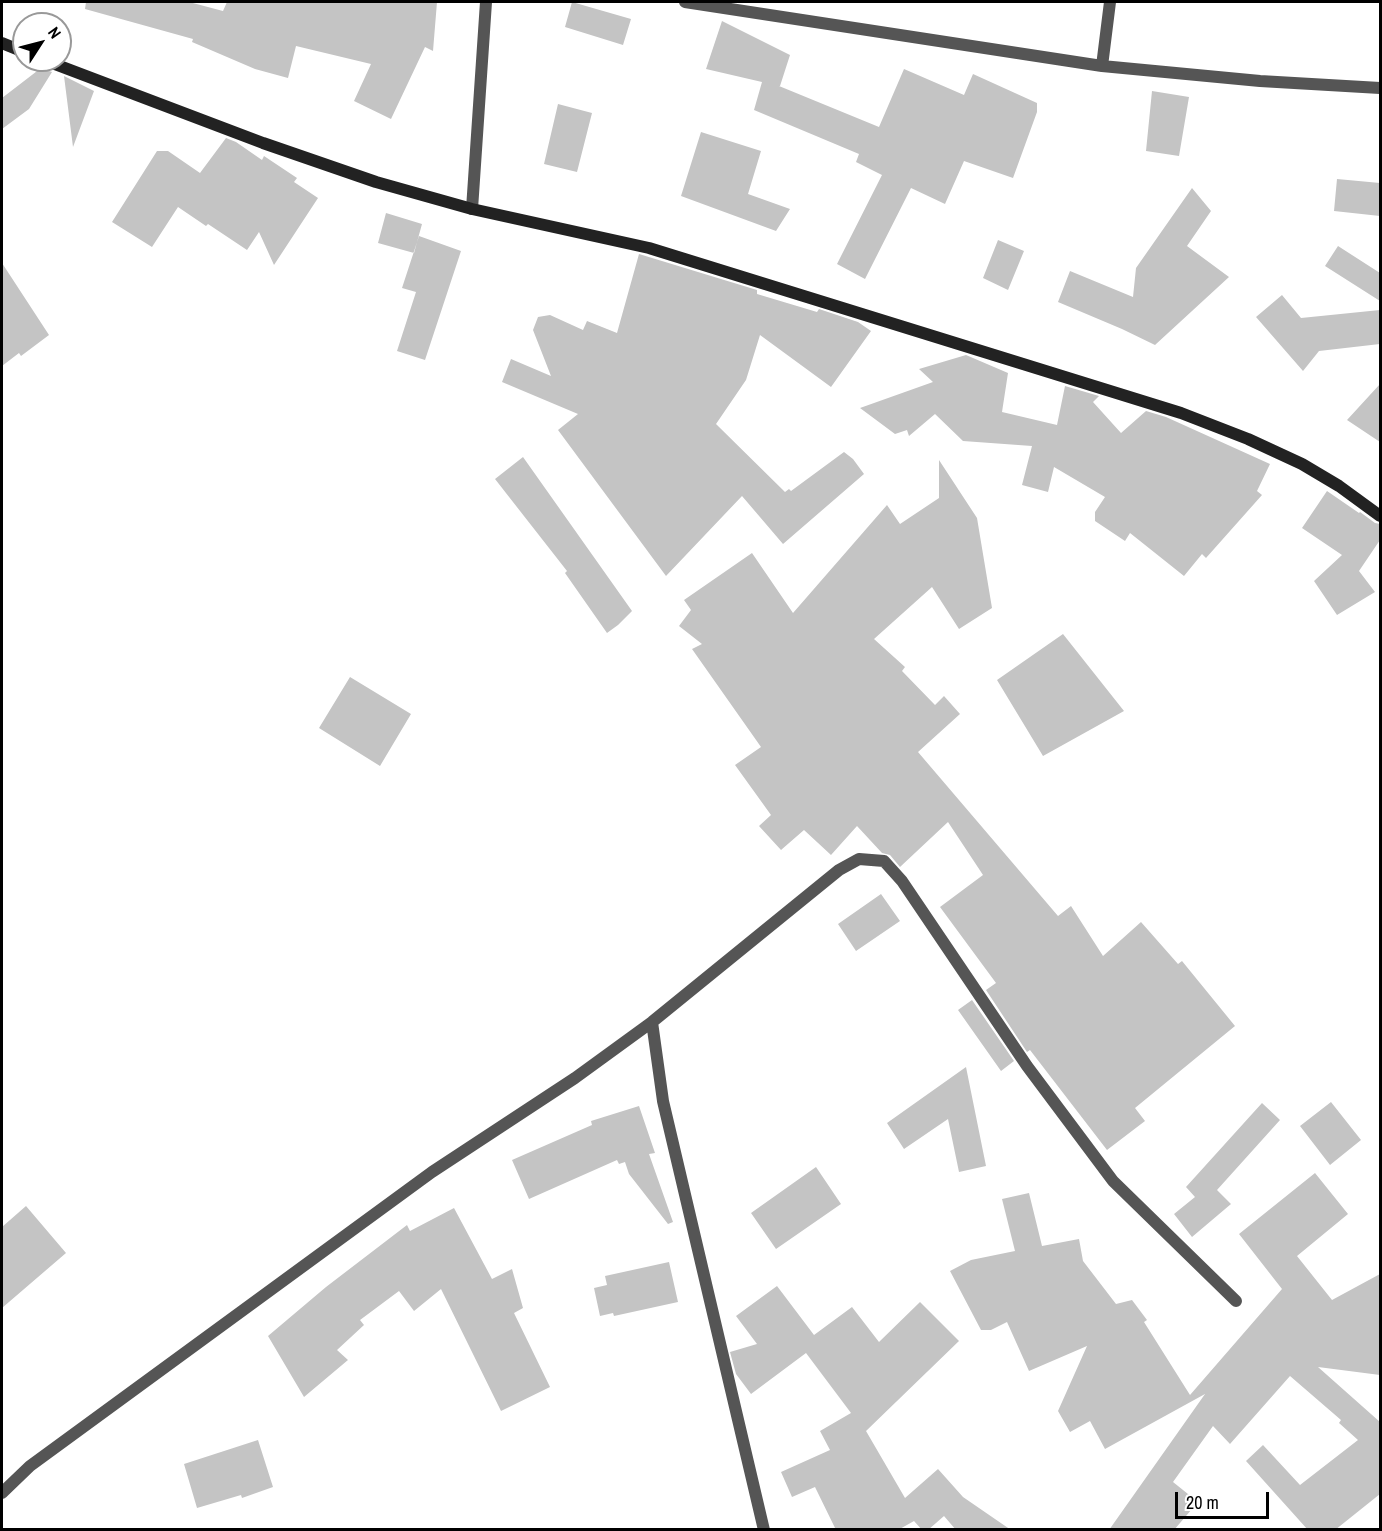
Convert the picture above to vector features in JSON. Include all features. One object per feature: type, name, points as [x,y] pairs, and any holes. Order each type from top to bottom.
[{"type":"main road","points":[[72,71],[286,151],[376,182],[472,209],[649,248],[1181,413],[1248,439],[1302,464],[1339,486],[1380,516]]},
{"type":"street","points":[[472,209],[486,2]]},
{"type":"street","points":[[685,2],[1102,66],[1260,81],[1380,88]]},
{"type":"street","points":[[1102,66],[1110,2]]},
{"type":"street","points":[[2,1493],[30,1466],[432,1172],[575,1078],[652,1022],[839,870],[859,859],[884,861],[902,881],[1028,1066],[1113,1181],[1236,1301]]},
{"type":"street","points":[[652,1022],[663,1101],[764,1530]]},
{"type":"building","points":[[86,2],[189,2],[223,11],[227,2],[437,2],[433,51],[425,47],[391,119],[354,101],[371,64],[296,46],[288,78],[255,69],[192,42],[193,39],[85,9]]},
{"type":"building","points":[[572,2],[631,19],[623,45],[565,27]]},
{"type":"building","points":[[722,21],[790,55],[779,86],[879,127],[904,69],[964,95],[973,74],[1037,103],[1037,112],[1013,178],[964,161],[945,204],[911,188],[865,279],[837,264],[882,175],[856,162],[859,154],[754,110],[762,82],[706,69]]},
{"type":"building","points":[[36,72],[52,72],[29,109],[2,129],[2,98]]},
{"type":"building","points":[[64,76],[94,91],[73,147]]},
{"type":"building","points":[[1152,91],[1189,97],[1179,156],[1146,151]]},
{"type":"building","points":[[558,104],[592,113],[577,172],[544,164]]},
{"type":"building","points":[[701,132],[761,151],[748,194],[790,209],[776,231],[681,196]]},
{"type":"building","points":[[226,138],[236,142],[262,160],[264,156],[297,178],[294,182],[318,198],[274,265],[259,232],[247,250],[178,207],[152,247],[112,222],[157,151],[168,151],[200,173]]},
{"type":"building","points":[[1337,179],[1380,183],[1380,216],[1334,211]]},
{"type":"building","points":[[1192,188],[1211,211],[1187,246],[1229,277],[1155,345],[1058,302],[1070,271],[1133,297],[1136,268]]},
{"type":"building","points":[[386,213],[422,224],[414,253],[378,243]]},
{"type":"building","points":[[419,236],[461,251],[425,360],[397,351],[416,292],[402,288]]},
{"type":"building","points":[[998,240],[1024,251],[1008,290],[983,278]]},
{"type":"building","points":[[1338,246],[1380,273],[1380,301],[1325,266]]},
{"type":"building","points":[[639,254],[757,290],[757,294],[817,312],[819,309],[858,322],[871,331],[831,387],[760,335],[746,380],[716,424],[785,492],[789,489],[791,491],[844,452],[853,459],[864,474],[783,544],[742,496],[666,576],[558,430],[578,414],[502,382],[511,359],[551,376],[533,330],[538,317],[550,315],[583,330],[587,321],[617,333]]},
{"type":"building","points":[[2,263],[49,335],[21,356],[19,353],[2,366]]},
{"type":"building","points":[[1282,295],[1301,318],[1380,310],[1380,344],[1319,351],[1303,371],[1256,317]]},
{"type":"building","points":[[966,355],[1008,373],[1002,412],[1057,425],[1065,386],[1099,396],[1093,402],[1121,433],[1146,411],[1166,417],[1270,464],[1257,491],[1262,495],[1206,558],[1202,554],[1184,576],[1130,533],[1125,541],[1095,521],[1095,512],[1105,497],[1054,467],[1048,492],[1022,485],[1032,446],[963,441],[935,414],[909,436],[907,430],[895,434],[860,408],[933,382],[919,369]]},
{"type":"building","points":[[1380,384],[1380,442],[1347,420]]},
{"type":"building","points":[[523,457],[632,611],[607,633],[565,573],[567,571],[495,479]]},
{"type":"building","points":[[939,460],[977,518],[992,608],[959,629],[932,587],[874,639],[905,667],[902,671],[935,705],[944,696],[960,714],[918,752],[1058,916],[1071,906],[1103,956],[1141,922],[1178,964],[1182,961],[1235,1026],[1135,1108],[1145,1121],[1107,1150],[1030,1050],[1027,1052],[986,990],[996,983],[940,907],[983,875],[948,822],[900,867],[890,855],[882,853],[857,826],[831,855],[804,830],[781,850],[759,826],[771,815],[735,765],[761,747],[692,649],[702,644],[679,626],[691,610],[684,600],[752,553],[793,613],[887,505],[900,524],[939,498]]},
{"type":"building","points":[[1327,491],[1380,524],[1380,540],[1359,571],[1375,592],[1337,615],[1314,581],[1342,555],[1302,528]]},
{"type":"building","points":[[1063,634],[1124,711],[1043,756],[997,680]]},
{"type":"building","points":[[350,677],[411,714],[380,766],[319,728]]},
{"type":"building","points":[[881,894],[900,921],[856,951],[838,924]]},
{"type":"building","points":[[972,1000],[1014,1061],[1001,1071],[958,1010]]},
{"type":"building","points":[[966,1067],[986,1166],[959,1172],[948,1119],[904,1149],[887,1123]]},
{"type":"building","points":[[1331,1102],[1361,1140],[1330,1165],[1300,1126]]},
{"type":"building","points":[[1262,1103],[1280,1120],[1217,1190],[1231,1204],[1192,1237],[1174,1214],[1195,1197],[1186,1187]]},
{"type":"building","points":[[639,1106],[655,1153],[649,1154],[673,1222],[668,1224],[629,1174],[625,1162],[619,1164],[617,1160],[529,1199],[512,1160],[592,1125],[591,1121]]},
{"type":"building","points":[[816,1167],[841,1204],[776,1249],[751,1213]]},
{"type":"building","points":[[1315,1173],[1348,1214],[1297,1256],[1332,1300],[1380,1274],[1380,1375],[1318,1367],[1380,1422],[1380,1494],[1335,1530],[1308,1530],[1246,1461],[1263,1445],[1300,1485],[1358,1440],[1339,1423],[1341,1420],[1290,1376],[1230,1444],[1213,1426],[1173,1482],[1198,1502],[1174,1530],[1109,1530],[1205,1394],[1105,1449],[1090,1421],[1070,1432],[1058,1411],[1087,1346],[1029,1371],[1007,1322],[991,1330],[981,1330],[950,1271],[971,1260],[1015,1251],[1002,1199],[1029,1193],[1042,1246],[1079,1239],[1083,1261],[1116,1304],[1132,1300],[1147,1320],[1144,1322],[1190,1395],[1282,1289],[1239,1234]]},
{"type":"building","points":[[26,1206],[66,1253],[2,1308],[2,1227]]},
{"type":"building","points":[[454,1208],[492,1279],[512,1269],[523,1308],[514,1313],[550,1387],[501,1411],[441,1289],[414,1311],[399,1291],[360,1320],[364,1325],[337,1350],[348,1360],[304,1397],[268,1336],[326,1287],[407,1225],[410,1231]]},
{"type":"building","points":[[669,1262],[678,1302],[614,1316],[613,1313],[600,1316],[594,1288],[607,1285],[605,1276]]},
{"type":"building","points":[[777,1286],[814,1335],[852,1307],[879,1342],[920,1302],[959,1341],[866,1431],[905,1498],[938,1469],[963,1497],[1011,1530],[956,1530],[944,1516],[928,1530],[922,1530],[914,1521],[898,1530],[836,1530],[815,1487],[792,1497],[781,1472],[830,1450],[820,1431],[851,1413],[806,1353],[751,1394],[736,1374],[730,1352],[757,1344],[736,1316]]},
{"type":"building","points":[[258,1440],[273,1487],[242,1498],[241,1495],[197,1508],[184,1464]]}]
